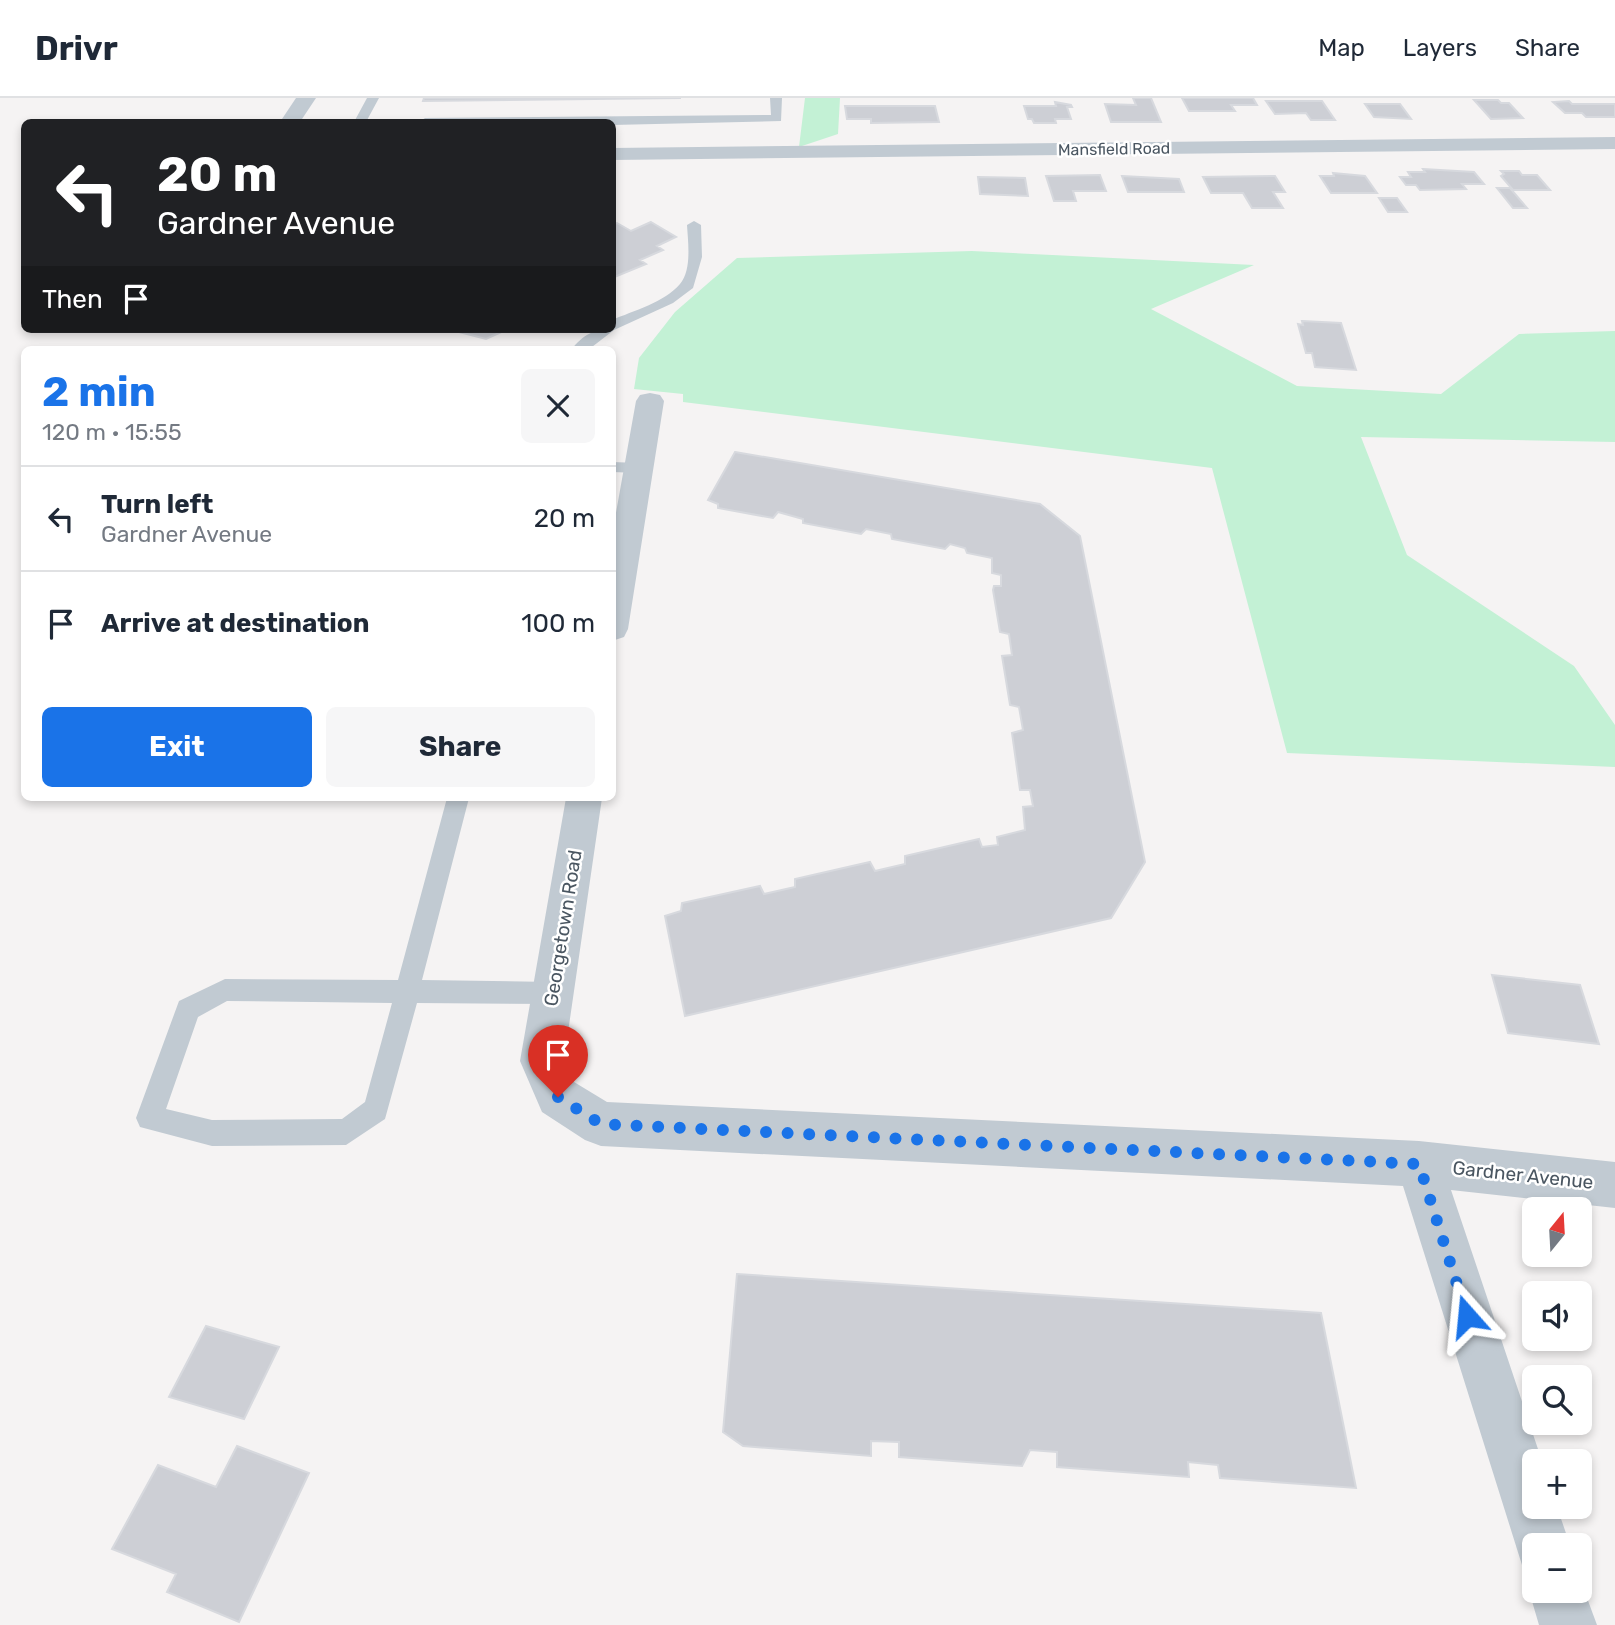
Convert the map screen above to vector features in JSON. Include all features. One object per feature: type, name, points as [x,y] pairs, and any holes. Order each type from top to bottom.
[{"type":"street","points":[[292,119],[306,98]]},
{"type":"street","name":"Mansfield Road","points":[[616,154],[1615,143]]},
{"type":"street","points":[[616,583],[626,467],[650,401]]},
{"type":"street","name":"Georgetown Road","points":[[558,1097],[542,1062],[584,801]]},
{"type":"street","name":"Gardner Avenue","points":[[558,1097],[601,1124],[1419,1164],[1615,1185]]},
{"type":"street","points":[[1419,1164],[1538,1533]]},
{"type":"street","points":[[1561,1603],[1568,1625]]},
{"type":"lane","points":[[362,119],[373,98]]},
{"type":"lane","points":[[616,121],[777,118],[776,98]]},
{"type":"lane","points":[[616,324],[668,299],[688,285],[695,257],[694,225]]},
{"type":"lane","points":[[583,346],[599,333]]},
{"type":"lane","points":[[457,801],[409,991],[376,1110],[346,1132],[212,1133],[149,1118],[188,1009],[225,990],[409,991],[552,993]]},
{"type":"green space","points":[[805,98],[840,98],[838,134],[799,147]]},
{"type":"green space","points":[[972,251],[1254,265],[1151,309],[1297,386],[1441,394],[1519,334],[1615,331],[1615,442],[1361,437],[1407,555],[1574,666],[1615,725],[1615,767],[1287,753],[1212,468],[683,402],[683,394],[634,389],[639,358],[675,312],[737,258]]},
{"type":"building","points":[[424,98],[681,98],[423,101]]},
{"type":"building","points":[[1133,98],[1151,98],[1161,122],[1111,122],[1105,104],[1136,105]]},
{"type":"building","points":[[1182,98],[1253,98],[1257,105],[1231,105],[1235,111],[1189,111]]},
{"type":"building","points":[[1474,100],[1509,103],[1523,118],[1491,119]]},
{"type":"building","points":[[1266,101],[1322,101],[1335,120],[1311,120],[1306,113],[1275,114]]},
{"type":"building","points":[[1569,101],[1572,104],[1615,104],[1615,117],[1586,117],[1582,113],[1565,113],[1553,102]]},
{"type":"building","points":[[1055,102],[1071,105],[1072,107],[1067,107],[1071,119],[1055,119],[1056,123],[1034,123],[1032,119],[1028,119],[1024,106],[1056,106]]},
{"type":"building","points":[[1365,104],[1400,104],[1411,119],[1374,117]]},
{"type":"building","points":[[845,106],[935,106],[939,122],[871,123],[871,119],[847,119]]},
{"type":"building","points":[[1423,169],[1474,172],[1484,184],[1462,184],[1466,189],[1420,190],[1416,185],[1406,185],[1400,177],[1411,177],[1408,172],[1425,172]]},
{"type":"building","points":[[1501,171],[1537,175],[1550,190],[1513,190],[1501,176],[1504,174]]},
{"type":"building","points":[[1333,173],[1365,176],[1377,193],[1331,193],[1320,176],[1334,176]]},
{"type":"building","points":[[1100,175],[1106,191],[1073,191],[1076,201],[1054,201],[1046,176]]},
{"type":"building","points":[[1122,176],[1179,179],[1184,192],[1128,192]]},
{"type":"building","points":[[1275,176],[1285,192],[1273,192],[1283,208],[1252,208],[1243,193],[1211,193],[1203,177]]},
{"type":"building","points":[[978,177],[1025,178],[1028,196],[980,194]]},
{"type":"building","points":[[1497,188],[1510,188],[1527,208],[1513,208]]},
{"type":"building","points":[[1379,198],[1397,198],[1407,212],[1388,212]]},
{"type":"building","points":[[651,222],[676,237],[657,246],[663,250],[640,260],[646,264],[616,276],[616,223],[631,231]]},
{"type":"building","points":[[1302,321],[1341,323],[1356,370],[1315,367],[1312,353],[1306,353],[1298,324],[1303,325]]},
{"type":"building","points":[[463,333],[499,333],[486,339]]},
{"type":"building","points":[[735,452],[1040,504],[1080,536],[1145,862],[1111,918],[685,1016],[665,916],[681,911],[682,903],[760,886],[764,894],[795,887],[795,879],[870,862],[875,871],[905,864],[905,856],[979,839],[982,847],[998,845],[997,837],[1025,830],[1023,807],[1033,806],[1030,790],[1020,790],[1012,733],[1023,730],[1019,707],[1010,705],[1002,656],[1012,655],[1009,634],[1000,632],[993,590],[994,586],[1001,586],[1001,575],[992,573],[992,558],[967,553],[965,548],[950,544],[945,549],[892,539],[891,534],[866,529],[861,534],[803,523],[803,519],[778,512],[773,518],[718,508],[718,504],[708,500]]},
{"type":"building","points":[[1492,975],[1580,985],[1599,1044],[1508,1033]]},
{"type":"building","points":[[737,1274],[1321,1313],[1356,1488],[1220,1478],[1218,1465],[1188,1462],[1189,1477],[1057,1467],[1057,1452],[1030,1450],[1022,1466],[899,1457],[899,1442],[871,1441],[871,1456],[743,1446],[723,1432]]},
{"type":"building","points":[[206,1326],[279,1347],[244,1419],[169,1397]]},
{"type":"building","points":[[237,1446],[309,1473],[239,1622],[167,1592],[176,1574],[112,1549],[158,1465],[216,1487]]},
{"type":"route","points":[[558,1097],[601,1124],[1419,1164],[1467,1316]]}]
